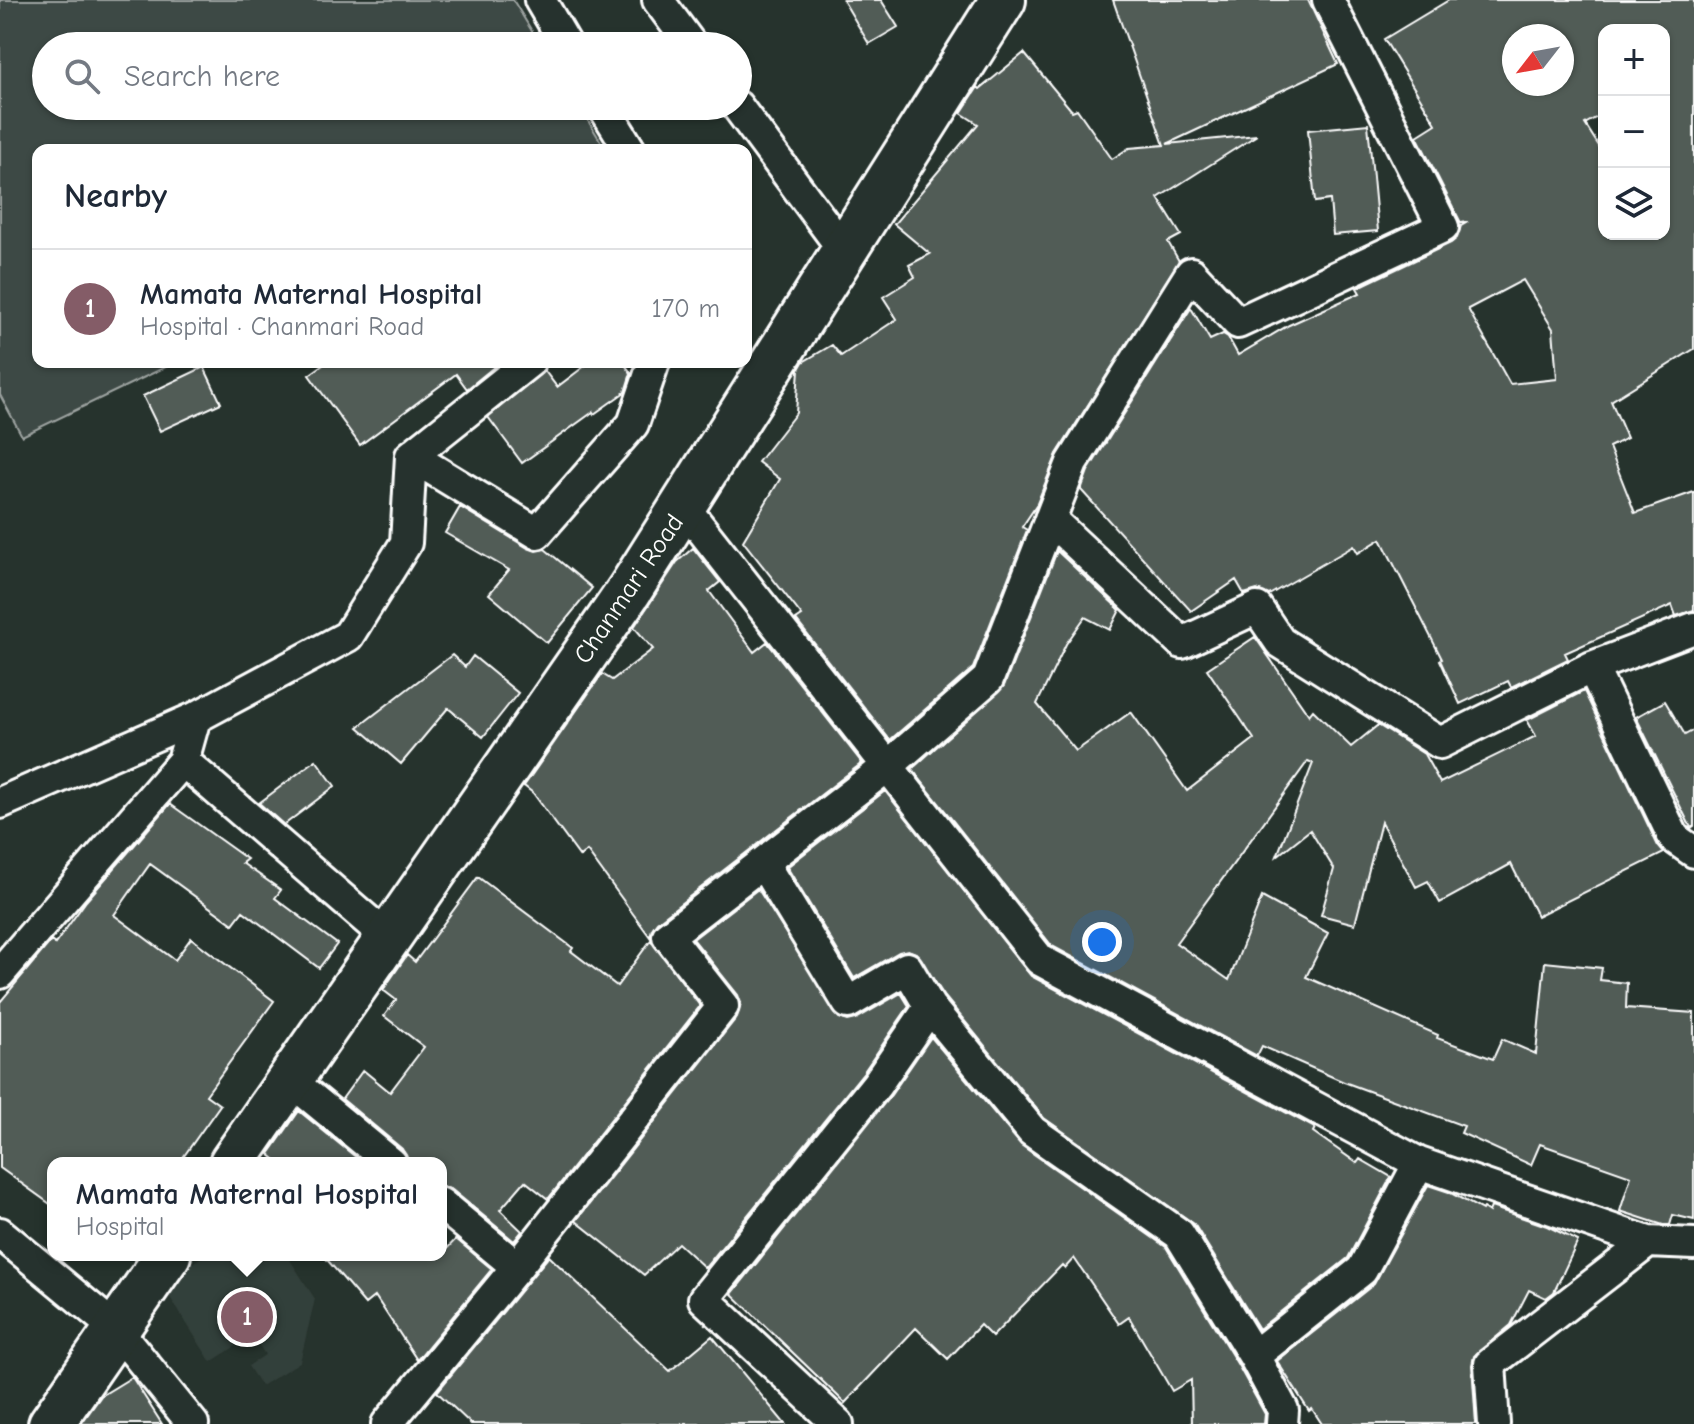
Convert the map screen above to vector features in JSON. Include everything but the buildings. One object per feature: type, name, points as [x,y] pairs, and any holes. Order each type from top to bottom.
[{"type":"street","points":[[540,0],[559,32]]},
{"type":"street","points":[[658,0],[682,32]]},
{"type":"street","name":"Chanmari Road","points":[[236,1157],[629,591],[1003,0]]},
{"type":"street","points":[[387,1424],[517,1267],[723,1006],[668,936],[888,766],[988,679],[1072,463],[1191,273],[1238,323],[1443,227],[1328,0]]},
{"type":"street","points":[[612,120],[626,144]]},
{"type":"street","points":[[747,120],[845,252]]},
{"type":"street","points":[[0,803],[195,718],[348,636],[406,543],[411,456],[521,368]]},
{"type":"street","points":[[411,456],[537,533],[633,424],[652,368]]},
{"type":"street","points":[[684,507],[1040,960],[1419,1163],[1648,1242],[1694,1244]]},
{"type":"street","points":[[1050,519],[1182,643],[1257,608],[1280,642],[1440,743],[1592,667],[1694,628]]},
{"type":"street","points":[[1592,667],[1674,838],[1694,852]]},
{"type":"street","points":[[0,973],[183,761],[195,718]]},
{"type":"street","points":[[183,761],[388,938]]},
{"type":"street","points":[[763,863],[848,1003],[907,968],[930,1007],[1032,1131],[1179,1234],[1254,1356],[1283,1410],[1282,1424]]},
{"type":"street","points":[[838,1424],[704,1299],[877,1084],[930,1007]]},
{"type":"street","points":[[290,1080],[384,1157]]},
{"type":"street","points":[[1254,1356],[1362,1270],[1419,1163]]},
{"type":"street","points":[[447,1209],[517,1267]]},
{"type":"street","points":[[0,1233],[116,1329],[193,1424]]},
{"type":"street","points":[[1494,1424],[1490,1364],[1648,1242]]},
{"type":"street","points":[[51,1424],[164,1261]]},
{"type":"shaded area","points":[[0,0],[513,0],[532,32],[32,32],[32,120],[588,120],[602,144],[32,144],[32,368],[164,368],[22,436],[0,395]]},
{"type":"shaded area","points":[[196,1261],[291,1261],[315,1299],[300,1362],[261,1386],[248,1366],[265,1355],[253,1335],[211,1362],[161,1283]]},
{"type":"place","name":"Mamata Maternal Hospital","points":[[247,1317]]}]
